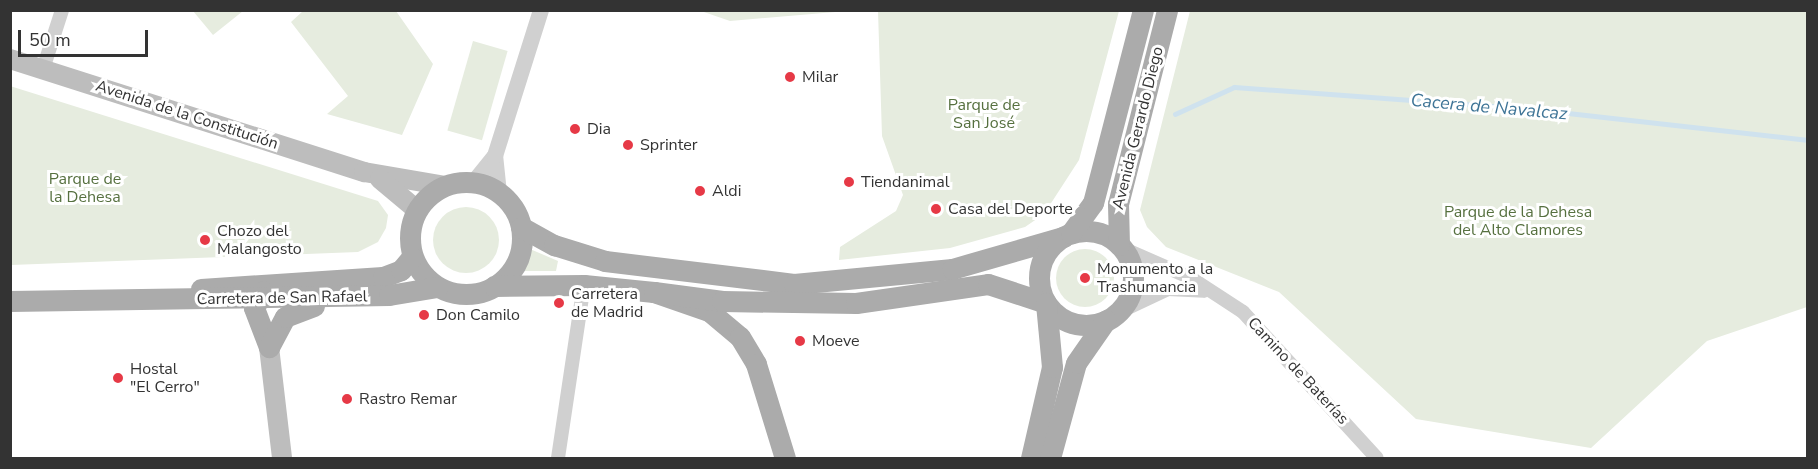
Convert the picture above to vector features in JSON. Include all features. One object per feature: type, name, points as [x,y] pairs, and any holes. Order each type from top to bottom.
[{"type":"main road","name":"Avenida Gerardo Diego","points":[[1067,235],[1093,203],[1143,10]]},
{"type":"main road","name":"Avenida Gerardo Diego","points":[[1121,247],[1118,204],[1167,10]]},
{"type":"main road","name":"Avenida de la Constitución","points":[[10,59],[364,171],[446,186]]},
{"type":"main road","name":"Avenida de la Constitución","points":[[364,171],[390,184],[417,210]]},
{"type":"main road","points":[[408,263],[410,235],[417,210],[446,186],[472,183],[499,193],[521,227],[554,245],[605,261],[794,284],[952,269],[1067,235],[1097,232],[1121,247],[1132,281],[1110,318],[1076,363],[1050,459]]},
{"type":"main road","points":[[495,286],[518,259],[521,227]]},
{"type":"main road","points":[[1031,459],[1052,367],[1040,266],[1067,235]]},
{"type":"main road","points":[[408,263],[437,287],[464,295],[495,286],[584,285],[722,301],[856,303],[988,284],[1046,303],[1072,323],[1110,318]]},
{"type":"main road","points":[[282,459],[269,347],[258,325],[254,300],[265,290],[369,286],[408,263]]},
{"type":"main road","name":"Carretera de San Rafael","points":[[10,301],[126,298],[374,278],[408,263]]},
{"type":"main road","name":"Carretera de San Rafael","points":[[126,298],[221,301],[401,295],[437,287]]},
{"type":"main road","points":[[654,292],[709,310],[740,337],[764,382],[785,459]]},
{"type":"main road","points":[[269,347],[281,321],[295,309],[401,295]]},
{"type":"main road","points":[[221,301],[258,325]]},
{"type":"street","points":[[43,69],[62,10]]},
{"type":"street","points":[[472,183],[495,156],[541,10]]},
{"type":"street","points":[[495,156],[499,193]]},
{"type":"street","name":"Camino de Baterías","points":[[1121,247],[1212,292],[1257,324],[1377,459]]},
{"type":"street","points":[[558,459],[584,285]]},
{"type":"street","points":[[1110,318],[1168,289],[1212,292]]},
{"type":"green space","points":[[193,11],[243,11],[213,35]]},
{"type":"green space","points":[[303,11],[396,11],[433,64],[402,135],[327,114],[348,96],[291,22]]},
{"type":"green space","points":[[701,11],[847,11],[730,21]]},
{"type":"green space","name":"Parque de San José","points":[[878,11],[1119,11],[1079,160],[1044,214],[1025,227],[950,248],[839,260],[840,247],[896,211],[903,195],[882,136]]},
{"type":"green space","name":"Parque de la Dehesa del Alto Clamores","points":[[1190,11],[1807,11],[1807,307],[1707,341],[1591,448],[1416,419],[1279,292],[1166,247],[1147,227],[1140,210]]},
{"type":"green space","points":[[473,41],[508,51],[482,140],[447,130]]},
{"type":"green space","name":"Parque de la Dehesa","points":[[10,86],[378,201],[388,215],[386,228],[378,242],[358,252],[11,265]]},
{"type":"green space","points":[[466,207],[479,210],[489,217],[496,227],[499,240],[496,253],[489,263],[479,270],[466,273],[453,270],[443,263],[436,253],[433,240],[436,227],[443,217],[453,210]]},
{"type":"green space","points":[[530,249],[558,261],[556,271],[523,271]]},
{"type":"green space","points":[[1085,249],[1096,251],[1109,262],[1114,278],[1112,289],[1101,302],[1085,307],[1074,305],[1061,294],[1056,278],[1058,267],[1069,254]]},
{"type":"waterway","name":"Cacera de Navalcaz","points":[[1175,114],[1234,87],[1532,109],[1808,140]]},
{"type":"place","name":"Milar","points":[[790,77]]},
{"type":"place","name":"Dia","points":[[575,129]]},
{"type":"place","name":"Sprinter","points":[[628,145]]},
{"type":"place","name":"Tiendanimal","points":[[849,182]]},
{"type":"place","name":"Aldi","points":[[700,191]]},
{"type":"place","name":"Casa del Deporte","points":[[936,209]]},
{"type":"place","name":"Chozo del Malangosto","points":[[205,240]]},
{"type":"place","name":"Monumento a la Trashumancia","points":[[1085,278]]},
{"type":"place","name":"Carretera de Madrid","points":[[559,303]]},
{"type":"place","name":"Don Camilo","points":[[424,315]]},
{"type":"place","name":"Moeve","points":[[800,341]]},
{"type":"place","name":"Hostal \"El Cerro\"","points":[[118,378]]},
{"type":"place","name":"Rastro Remar","points":[[347,399]]}]
